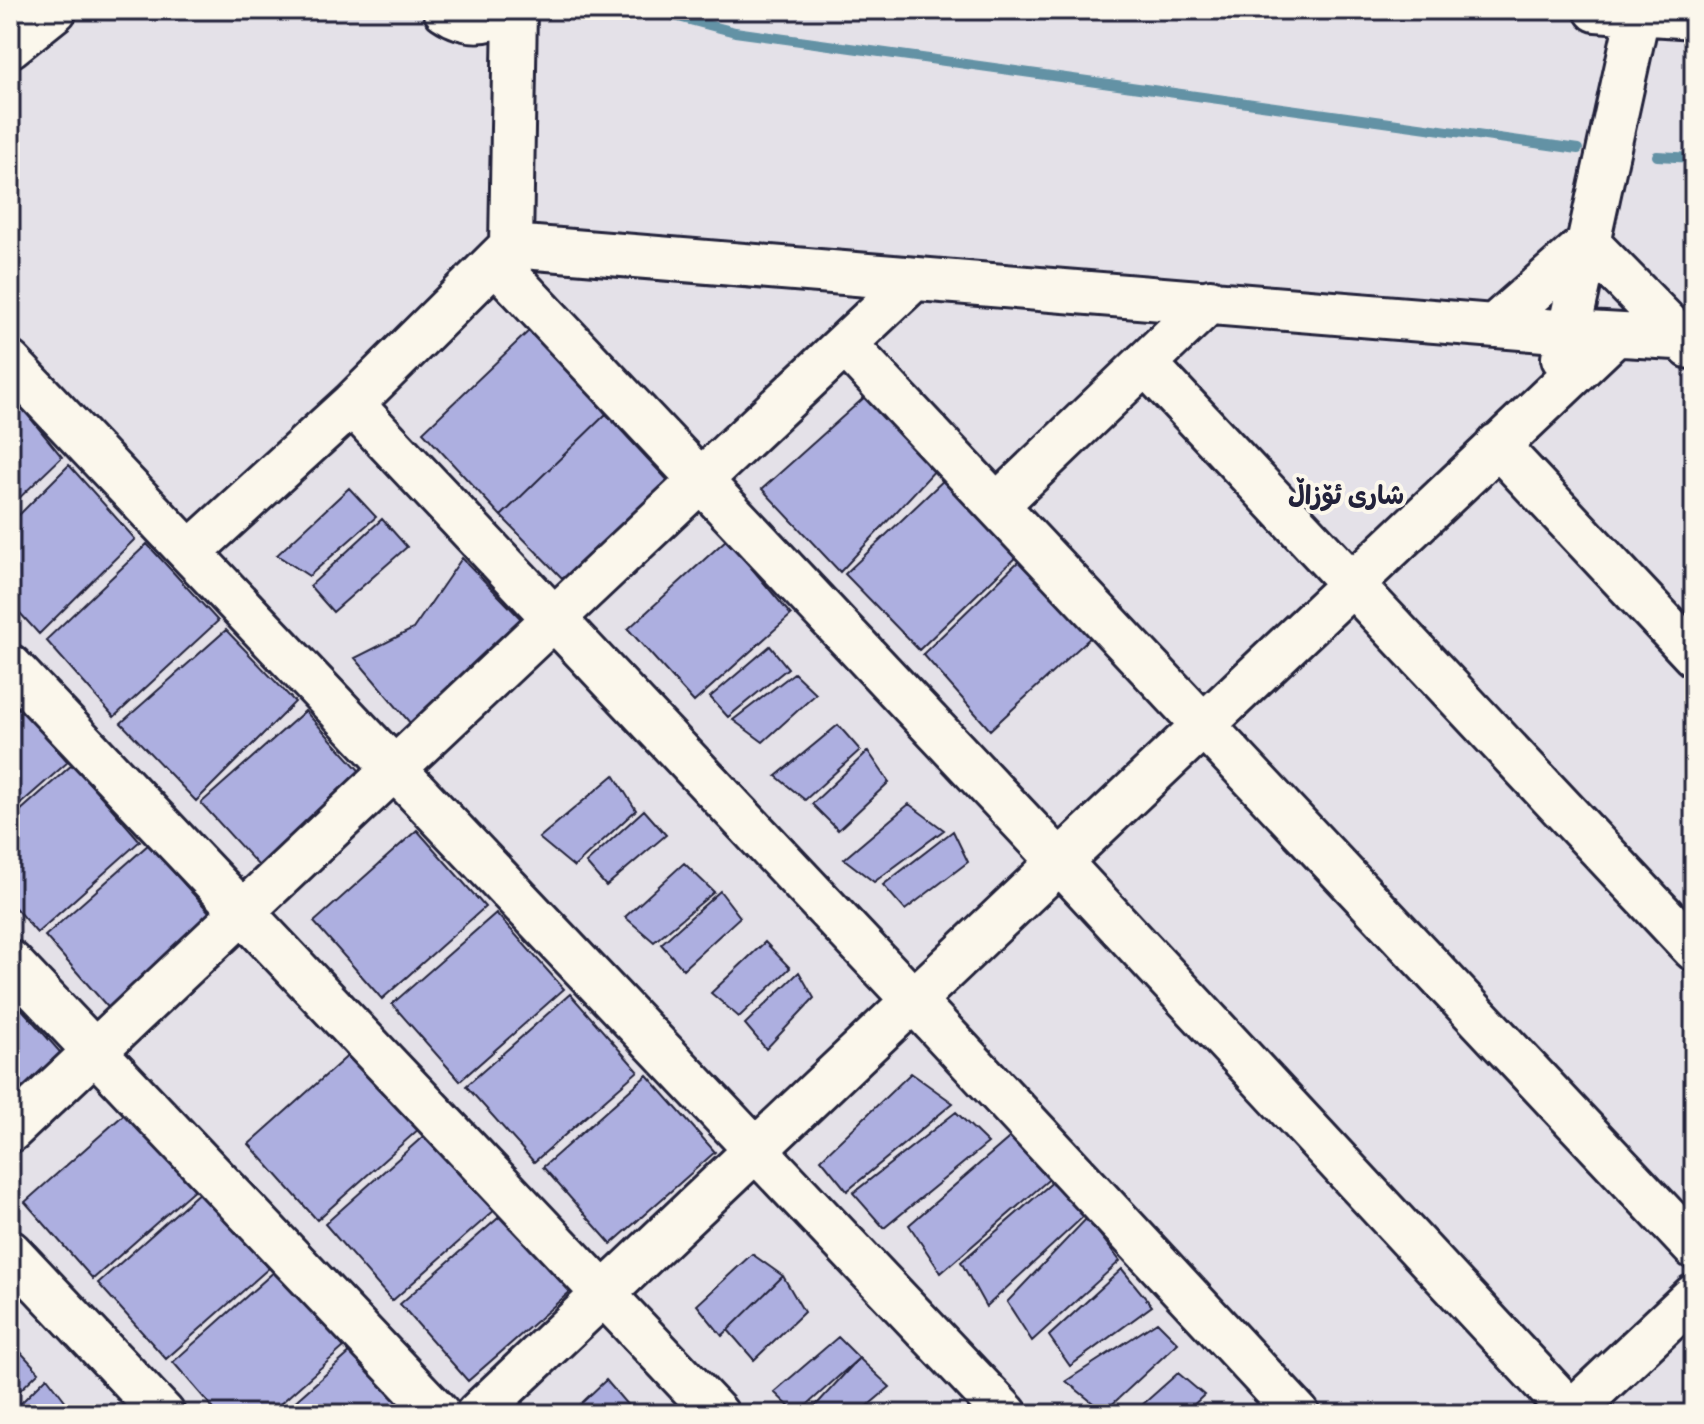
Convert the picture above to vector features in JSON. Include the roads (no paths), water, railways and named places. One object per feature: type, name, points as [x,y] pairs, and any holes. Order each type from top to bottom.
[{"type":"street","points":[[10,46],[55,10]]},
{"type":"street","points":[[190,552],[352,404],[503,254],[513,10],[497,18],[476,22],[456,17],[445,10]]},
{"type":"street","points":[[1596,10],[1694,17]]},
{"type":"street","points":[[1556,390],[1638,12]]},
{"type":"street","points":[[1495,325],[1588,243]]},
{"type":"street","points":[[1588,243],[1690,343]]},
{"type":"street","points":[[503,254],[1210,301],[1690,343]]},
{"type":"street","points":[[503,254],[701,480],[1571,1413],[1694,1296]]},
{"type":"street","points":[[10,1131],[914,279]]},
{"type":"street","points":[[997,505],[1210,301]]},
{"type":"street","points":[[477,1414],[1615,335]]},
{"type":"street","points":[[845,344],[1694,1247]]},
{"type":"street","points":[[10,363],[1006,1414]]},
{"type":"street","points":[[1145,363],[1694,949]]},
{"type":"street","points":[[352,404],[1298,1414]]},
{"type":"street","points":[[1497,445],[1694,655]]},
{"type":"street","points":[[10,666],[717,1414]]},
{"type":"street","points":[[10,962],[439,1414]]},
{"type":"street","points":[[10,1252],[163,1414]]},
{"type":"waterway","points":[[652,10],[735,32],[1578,149]]},
{"type":"waterway","points":[[1657,156],[1694,158]]},
{"type":"district","name":"شاری ئۆزاڵ","points":[[1346,494]]}]
